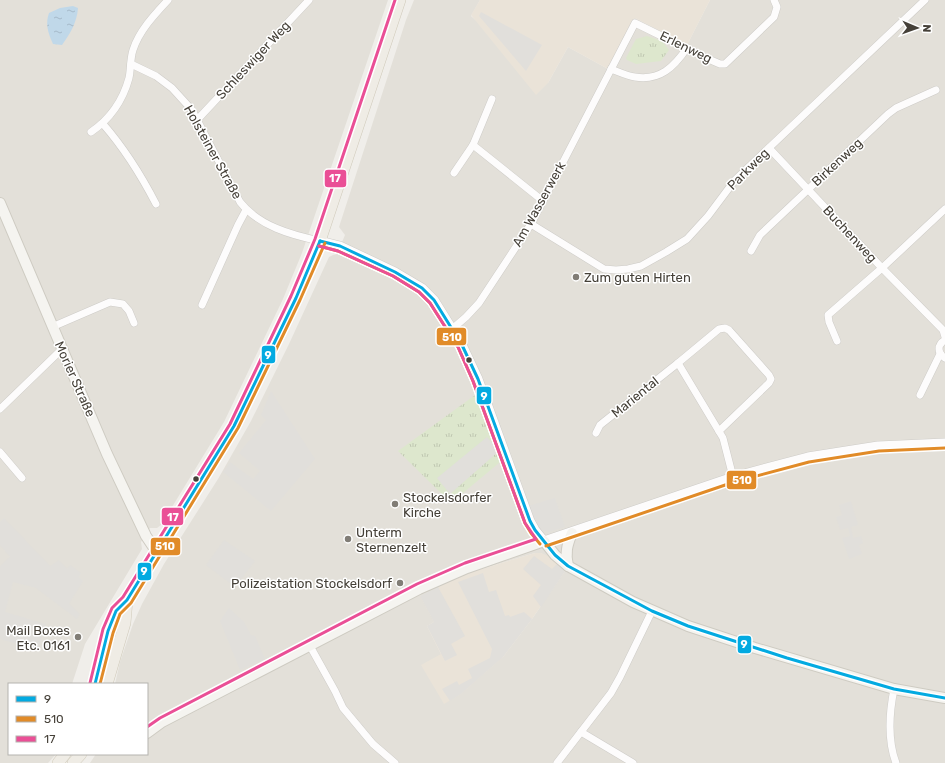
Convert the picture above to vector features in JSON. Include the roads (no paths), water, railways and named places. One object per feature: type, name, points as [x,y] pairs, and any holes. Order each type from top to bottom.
[{"type":"main road","points":[[94,683],[108,631],[116,611],[127,600],[238,420],[294,303],[320,241],[400,0]]},
{"type":"main road","name":"Morier Straße","points":[[0,203],[107,454],[146,536],[156,551]]},
{"type":"main road","points":[[568,566],[566,547],[572,533]]},
{"type":"main road","points":[[148,732],[162,722],[419,590],[466,568],[544,541],[555,555],[568,566],[652,611],[688,626],[755,648],[894,689],[945,698]]},
{"type":"main road","points":[[107,683],[125,623],[127,600]]},
{"type":"main road","points":[[148,726],[162,722]]},
{"type":"main road","points":[[58,763],[64,755]]},
{"type":"street","points":[[92,132],[103,124],[121,101],[128,78],[133,51],[139,35],[149,21],[168,0]]},
{"type":"street","name":"Schleswiger Weg","points":[[197,120],[309,0]]},
{"type":"street","name":"Erlenweg","points":[[635,23],[706,58],[720,64],[725,64],[774,17],[777,7],[774,0]]},
{"type":"street","name":"Parkweg","points":[[532,224],[604,269],[622,270],[641,266],[666,252],[687,238],[708,216],[735,180],[925,0]]},
{"type":"street","name":"Am Wasserwerk","points":[[452,329],[479,303],[532,224],[635,23]]},
{"type":"street","points":[[611,69],[635,78],[648,78],[659,75],[678,62],[687,48]]},
{"type":"street","name":"Holsteiner Straße","points":[[131,64],[156,76],[172,88],[192,110],[240,202],[246,210],[265,223],[300,236],[320,241]]},
{"type":"street","name":"Birkenweg","points":[[751,251],[760,235],[888,114],[896,108],[936,90]]},
{"type":"street","points":[[454,174],[473,145],[492,99]]},
{"type":"street","points":[[103,124],[116,138],[132,162],[156,204]]},
{"type":"street","points":[[473,145],[543,201]]},
{"type":"street","name":"Buchenweg","points":[[769,148],[882,268]]},
{"type":"street","name":"Buchenweg","points":[[837,341],[829,322],[828,315],[882,268],[945,209]]},
{"type":"street","points":[[202,305],[246,210]]},
{"type":"street","points":[[320,241],[340,246],[395,272],[422,288],[434,300],[469,359],[482,387],[530,522],[544,541],[572,533],[733,477],[808,457],[848,450],[909,444],[945,443]]},
{"type":"street","points":[[882,268],[943,330],[945,339],[939,348],[942,356],[920,395]]},
{"type":"street","points":[[52,326],[110,302],[123,304],[129,311],[134,323]]},
{"type":"street","name":"Mariental","points":[[596,433],[600,425],[719,329],[725,328],[729,330],[771,379],[769,383],[719,431]]},
{"type":"street","points":[[0,409],[62,349]]},
{"type":"street","points":[[678,363],[723,438],[733,477]]},
{"type":"street","points":[[0,452],[22,478]]},
{"type":"street","points":[[557,763],[611,693],[652,611]]},
{"type":"street","points":[[310,646],[343,708],[373,744],[395,763]]},
{"type":"street","points":[[894,689],[889,726],[896,763]]},
{"type":"street","points":[[581,732],[633,763]]},
{"type":"water","points":[[73,6],[78,8],[75,23],[62,45],[53,44],[47,21],[49,13],[60,8]]},
{"type":"place","name":"Zum guten Hirten","points":[[576,277]]},
{"type":"place","name":"Stockelsdorfer Kirche","points":[[395,504]]},
{"type":"place","name":"Unterm Sternenzelt","points":[[348,539]]},
{"type":"place","name":"Polizeistation Stockelsdorf","points":[[400,583]]},
{"type":"place","name":"Mail Boxes Etc. 0161","points":[[78,637]]}]
